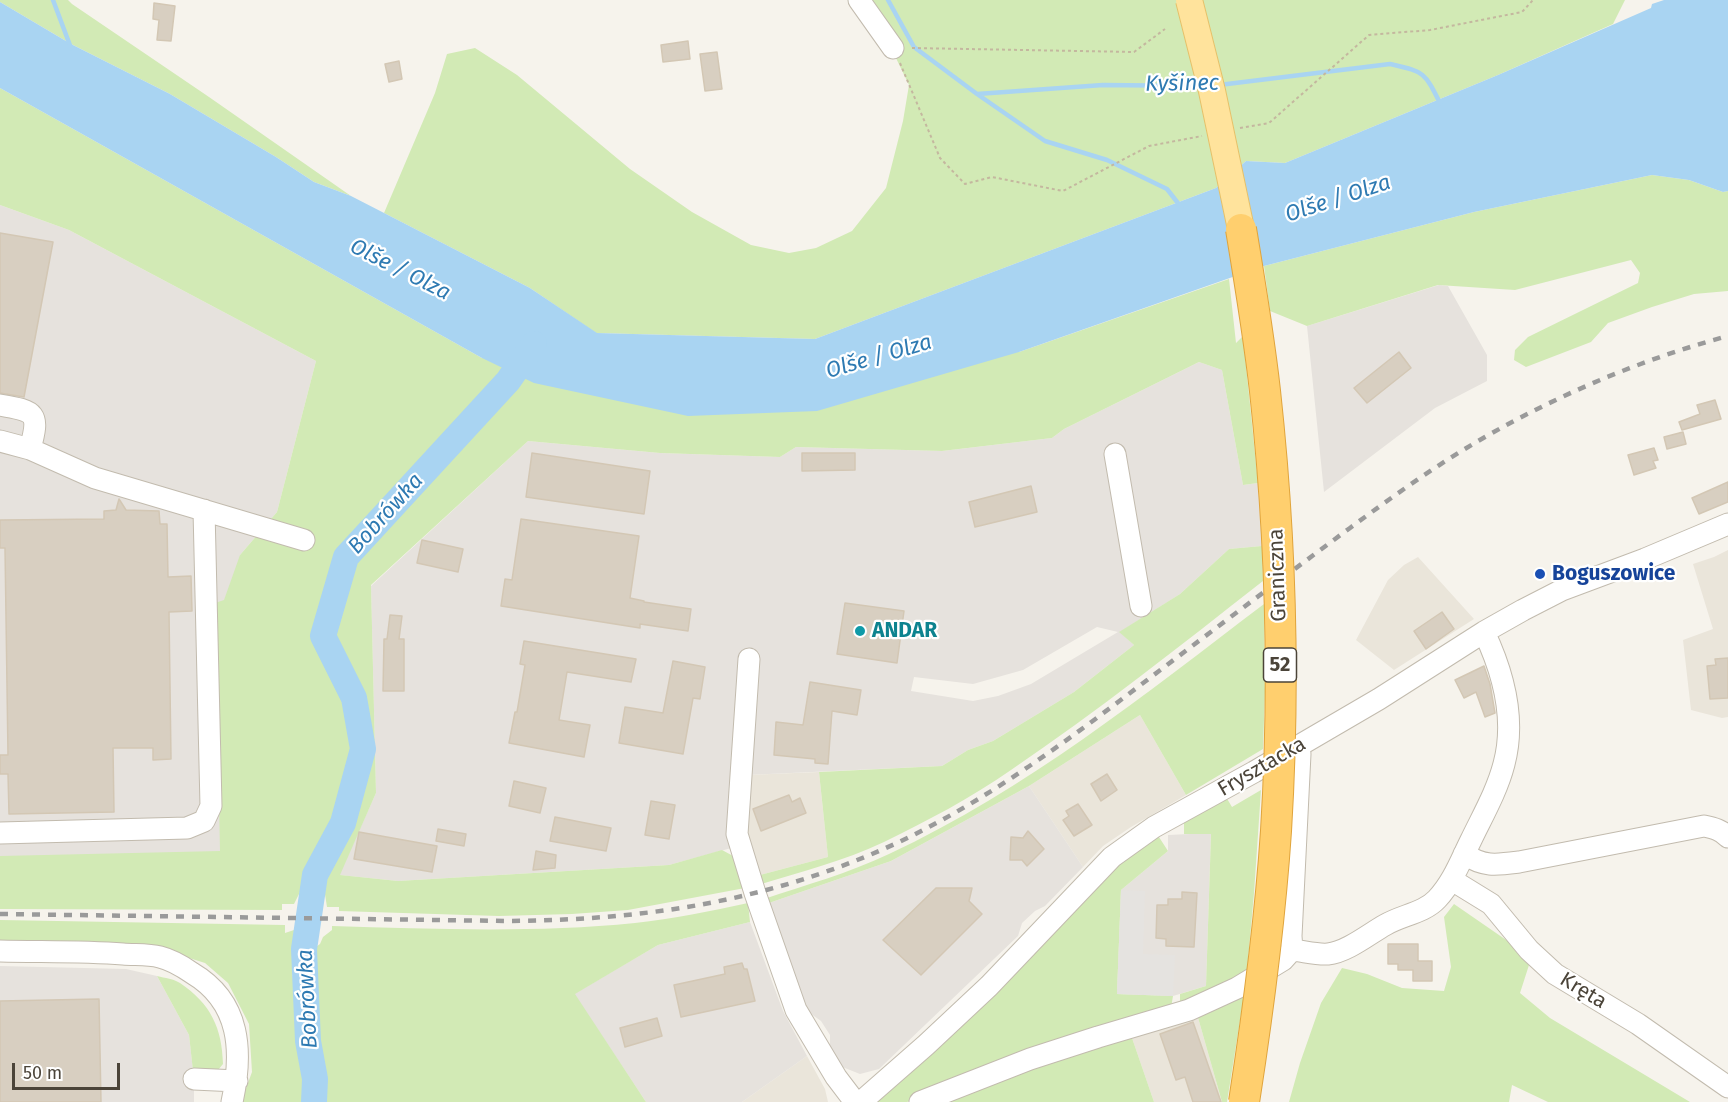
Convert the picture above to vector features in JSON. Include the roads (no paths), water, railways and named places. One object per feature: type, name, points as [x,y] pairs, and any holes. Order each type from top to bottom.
[{"type":"highway","name":"Graniczna","points":[[1241,229],[1257,323],[1265,390],[1276,514],[1280,646],[1279,745],[1273,867],[1258,1011],[1244,1102]]},
{"type":"main road","points":[[1190,0],[1241,229]]},
{"type":"street","points":[[860,0],[901,48]]},
{"type":"street","points":[[0,405],[23,409],[31,414],[36,426],[30,449]]},
{"type":"street","points":[[0,441],[30,449],[95,478],[304,540]]},
{"type":"street","points":[[1115,454],[1141,606]]},
{"type":"street","points":[[0,833],[186,828],[204,821],[210,806],[204,510]]},
{"type":"street","name":"Frysztacka","points":[[861,1102],[989,986],[1112,857],[1154,827],[1379,699],[1484,632],[1562,590],[1645,559],[1728,524]]},
{"type":"street","points":[[1292,950],[1328,954],[1342,950],[1388,923],[1426,908],[1437,899],[1452,880],[1493,796],[1504,763],[1508,732],[1508,700],[1500,669],[1484,632]]},
{"type":"street","points":[[749,659],[737,834],[755,894],[796,1010],[836,1077],[855,1102]]},
{"type":"street","points":[[920,1102],[1030,1059],[1189,1010],[1237,988],[1283,960],[1292,950],[1300,754],[1297,747]]},
{"type":"street","points":[[1464,854],[1475,862],[1490,865],[1519,862],[1704,826],[1716,829],[1728,837]]},
{"type":"street","name":"Kręta","points":[[1452,880],[1491,904],[1529,950],[1555,975],[1638,1024],[1728,1087]]},
{"type":"street","points":[[0,951],[105,953],[159,957],[176,962],[202,979],[224,1003],[235,1031],[239,1059],[232,1102]]},
{"type":"street","points":[[194,1079],[237,1080]]},
{"type":"water","name":"Olše / Olza","points":[[1664,0],[1728,0],[1728,191],[1723,192],[1689,180],[1652,175],[1474,212],[1264,266],[1019,352],[817,411],[688,416],[534,383],[482,358],[0,88],[0,2],[71,44],[170,94],[314,182],[351,196],[530,288],[597,333],[815,339],[1216,188],[1246,161],[1285,163],[1498,75],[1651,8],[1652,4]]},
{"type":"waterway","points":[[53,0],[71,48]]},
{"type":"waterway","name":"Kyšinec","points":[[888,0],[914,47],[977,94],[1103,85],[1202,86]]},
{"type":"waterway","name":"Kyšinec","points":[[1219,85],[1390,64],[1422,74],[1440,103]]},
{"type":"waterway","points":[[977,94],[1045,141],[1107,160],[1167,189],[1181,207]]},
{"type":"waterway","name":"Bobrówka","points":[[314,1102],[315,1079],[308,1041],[304,949],[315,875],[343,823],[363,749],[354,698],[323,636],[346,557],[508,381],[534,344]]},
{"type":"railway","points":[[0,914],[560,920],[610,917],[708,903],[756,893],[804,879],[899,842],[1001,785],[1097,718],[1387,501],[1485,437],[1573,392],[1634,366],[1728,336]]},
{"type":"place","name":"Boguszowice","points":[[1540,574]]},
{"type":"place","name":"ANDAR","points":[[860,631]]}]
